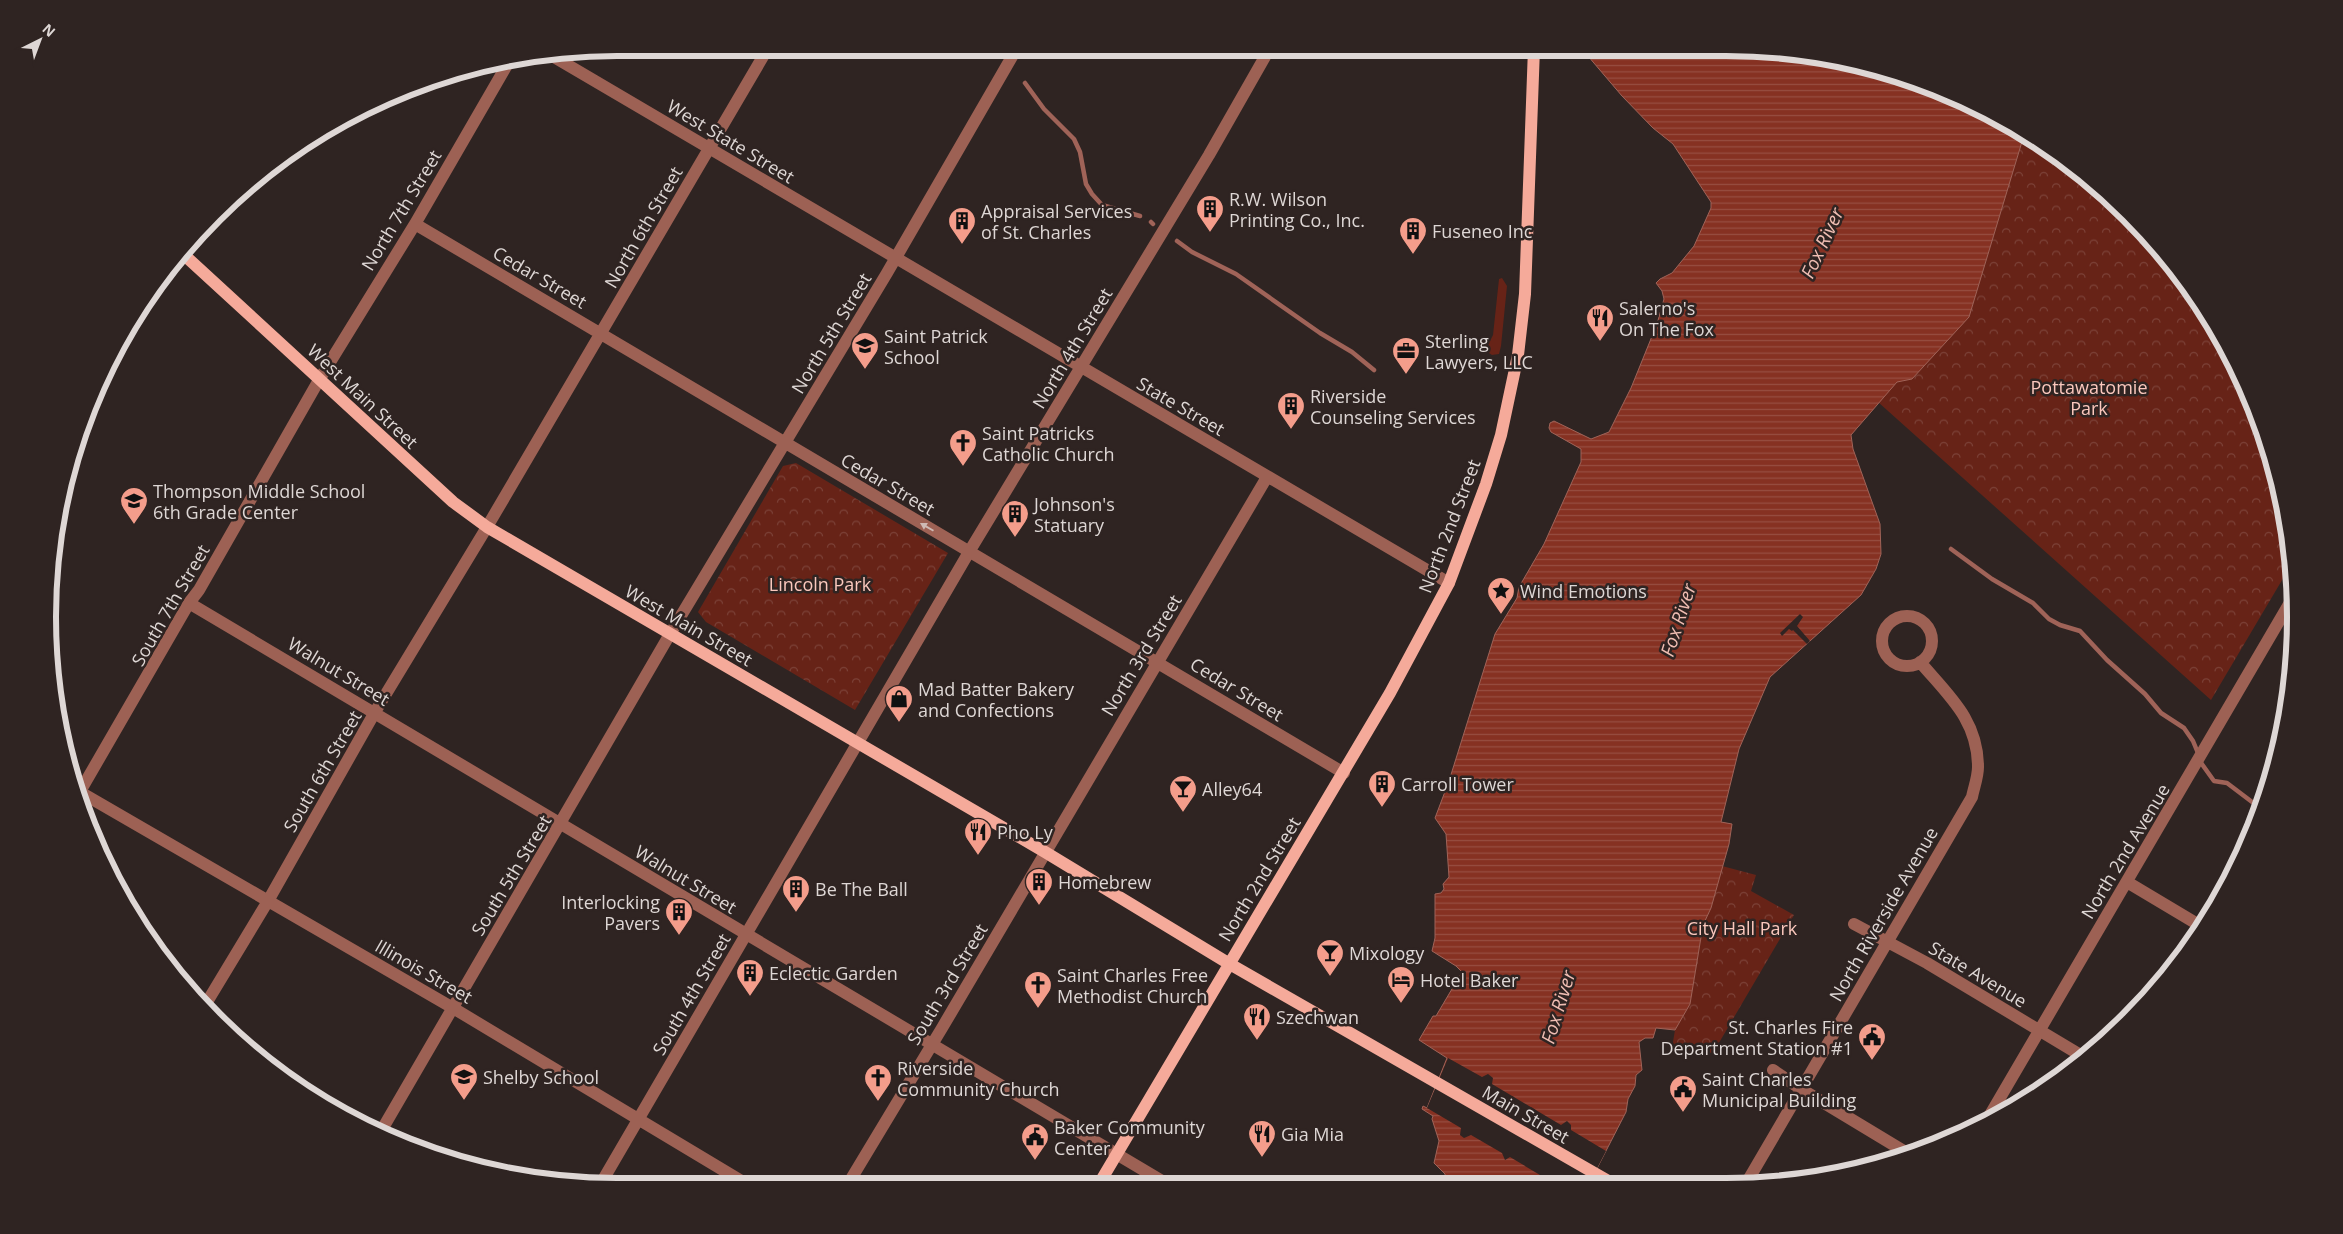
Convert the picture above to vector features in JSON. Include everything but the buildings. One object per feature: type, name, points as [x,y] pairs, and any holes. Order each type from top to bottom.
[{"type":"main road","name":"North 2nd Street","points":[[1103,1178],[1228,963],[1344,773],[1434,615],[1449,583],[1486,484],[1501,435],[1518,354],[1526,266],[1534,56]]},
{"type":"main road","name":"West Main Street","points":[[187,257],[453,502],[487,527],[1046,852],[1228,963]]},
{"type":"main road","name":"Main Street","points":[[1228,963],[1603,1178]]},
{"type":"street","name":"North 6th Street","points":[[487,527],[763,56]]},
{"type":"street","name":"North 5th Street","points":[[670,634],[785,444],[1012,56]]},
{"type":"street","name":"North 4th Street","points":[[857,743],[1265,56]]},
{"type":"street","name":"West State Street","points":[[558,59],[895,258]]},
{"type":"street","name":"North 7th Street","points":[[319,380],[414,224],[505,68]]},
{"type":"street","name":"Cedar Street","points":[[414,224],[1344,773]]},
{"type":"street","name":"State Street","points":[[895,258],[1449,583]]},
{"type":"street","name":"South 7th Street","points":[[83,787],[190,602],[199,590],[319,380]]},
{"type":"street","name":"North 3rd Street","points":[[1046,852],[1267,477]]},
{"type":"street","name":"South 6th Street","points":[[208,1001],[268,901],[375,712],[487,527]]},
{"type":"street","name":"Walnut Street","points":[[190,602],[561,825],[933,1043],[947,1054],[1157,1178]]},
{"type":"street","name":"North 2nd Avenue","points":[[1992,1111],[2189,778],[2287,608]]},
{"type":"street","name":"South 5th Street","points":[[384,1127],[561,825],[670,634]]},
{"type":"street","name":"North Riverside Avenue","points":[[1750,1177],[1972,797],[1978,768],[1976,742],[1965,715],[1920,662]]},
{"type":"street","name":"South 4th Street","points":[[604,1178],[857,743]]},
{"type":"street","name":"Illinois Street","points":[[86,797],[453,1008],[736,1178]]},
{"type":"street","name":"South 3rd Street","points":[[852,1178],[1046,852]]},
{"type":"street","points":[[2127,882],[2196,923]]},
{"type":"street","name":"State Avenue","points":[[1854,924],[1888,941],[2078,1054]]},
{"type":"street","points":[[1773,1070],[1901,1150]]},
{"type":"green space","name":"Pottawatomie Park","points":[[2022,141],[2067,172],[2123,220],[2148,247],[2192,305],[2229,369],[2257,437],[2268,472],[2276,508],[2285,574],[2211,700],[1878,402],[1897,381],[1969,317]]},
{"type":"green space","points":[[1502,278],[1507,286],[1501,346],[1499,354],[1492,355],[1486,351],[1483,342],[1491,339],[1493,335],[1499,279]]},
{"type":"green space","name":"Lincoln Park","points":[[796,463],[948,553],[855,710],[706,622],[698,612],[783,466]]},
{"type":"green space","name":"City Hall Park","points":[[1722,866],[1756,875],[1751,891],[1794,915],[1713,1053],[1672,1048],[1675,1030],[1690,1004],[1703,925],[1711,908]]},
{"type":"water","name":"Fox River","points":[[1588,56],[1726,56],[1763,57],[1799,61],[1871,75],[1906,86],[1974,114],[2022,141],[1969,317],[1912,379],[1897,382],[1851,435],[1853,449],[1880,524],[1881,554],[1876,569],[1861,595],[1770,677],[1739,749],[1721,822],[1732,824],[1729,844],[1711,908],[1703,925],[1690,1004],[1675,1030],[1656,1028],[1653,1038],[1645,1038],[1639,1042],[1642,1070],[1636,1075],[1635,1086],[1628,1099],[1626,1112],[1592,1178],[1445,1178],[1445,1174],[1434,1163],[1439,1141],[1432,1119],[1433,1116],[1422,1109],[1423,1106],[1427,1108],[1447,1058],[1419,1040],[1433,1016],[1436,1016],[1462,972],[1432,951],[1435,938],[1435,894],[1441,893],[1444,889],[1443,884],[1449,877],[1446,834],[1435,818],[1449,781],[1495,634],[1517,598],[1519,587],[1544,544],[1581,462],[1581,449],[1551,432],[1549,428],[1550,423],[1554,421],[1591,439],[1609,432],[1631,388],[1657,324],[1664,299],[1662,291],[1656,283],[1672,273],[1694,246],[1711,208],[1711,202],[1673,144],[1653,128],[1622,96]]},
{"type":"pier","points":[[1800,614],[1803,617],[1797,626],[1810,641],[1807,644],[1793,630],[1789,629],[1782,636],[1780,633]]},
{"type":"pier","points":[[1448,1058],[1482,1077],[1488,1074],[1493,1078],[1492,1084],[1561,1125],[1567,1121],[1571,1125],[1571,1130],[1606,1151],[1592,1178],[1540,1178],[1540,1175],[1510,1157],[1505,1160],[1502,1153],[1471,1135],[1464,1138],[1460,1135],[1461,1128],[1427,1108]]},
{"type":"waterway","points":[[1025,83],[1044,109],[1074,139],[1080,152],[1086,184],[1092,194],[1102,205],[1140,216]]},
{"type":"waterway","points":[[1177,241],[1192,252],[1236,274],[1320,333],[1352,352],[1374,370]]},
{"type":"waterway","points":[[1951,549],[1992,579],[2033,603],[2049,619],[2060,625],[2080,631],[2107,660],[2145,694],[2161,713],[2184,728],[2193,741],[2198,753]]},
{"type":"waterway","points":[[2199,760],[2214,781],[2227,783],[2254,804]]},
{"type":"place","name":"R.W. Wilson Printing Co., Inc.","points":[[1210,233]]},
{"type":"place","name":"Appraisal Services of St. Charles","points":[[962,245]]},
{"type":"place","name":"Fuseneo Inc","points":[[1413,255]]},
{"type":"place","name":"Salerno's On The Fox","points":[[1600,342]]},
{"type":"place","name":"Saint Patrick School","points":[[865,370]]},
{"type":"place","name":"Sterling Lawyers, LLC","points":[[1406,375]]},
{"type":"place","name":"Riverside Counseling Services","points":[[1291,430]]},
{"type":"place","name":"Saint Patricks Catholic Church","points":[[963,467]]},
{"type":"place","name":"Thompson Middle School 6th Grade Center","points":[[134,525]]},
{"type":"place","name":"Johnson's Statuary","points":[[1015,538]]},
{"type":"place","name":"Wind Emotions","points":[[1501,615]]},
{"type":"place","name":"Mad Batter Bakery and Confections","points":[[899,723]]},
{"type":"place","name":"Carroll Tower","points":[[1382,808]]},
{"type":"place","name":"Alley64","points":[[1183,813]]},
{"type":"place","name":"Pho Ly","points":[[978,856]]},
{"type":"place","name":"Homebrew","points":[[1039,906]]},
{"type":"place","name":"Be The Ball","points":[[796,913]]},
{"type":"place","name":"Interlocking Pavers","points":[[679,936]]},
{"type":"place","name":"Mixology","points":[[1330,977]]},
{"type":"place","name":"Eclectic Garden","points":[[750,997]]},
{"type":"place","name":"Hotel Baker","points":[[1401,1004]]},
{"type":"place","name":"Saint Charles Free Methodist Church","points":[[1038,1009]]},
{"type":"place","name":"Szechwan","points":[[1257,1041]]},
{"type":"place","name":"St. Charles Fire Department Station #1","points":[[1872,1061]]},
{"type":"place","name":"Shelby School","points":[[464,1101]]},
{"type":"place","name":"Riverside Community Church","points":[[878,1102]]},
{"type":"place","name":"Saint Charles Municipal Building","points":[[1683,1113]]},
{"type":"place","name":"Gia Mia","points":[[1262,1158]]},
{"type":"place","name":"Baker Community Center","points":[[1035,1161]]}]
